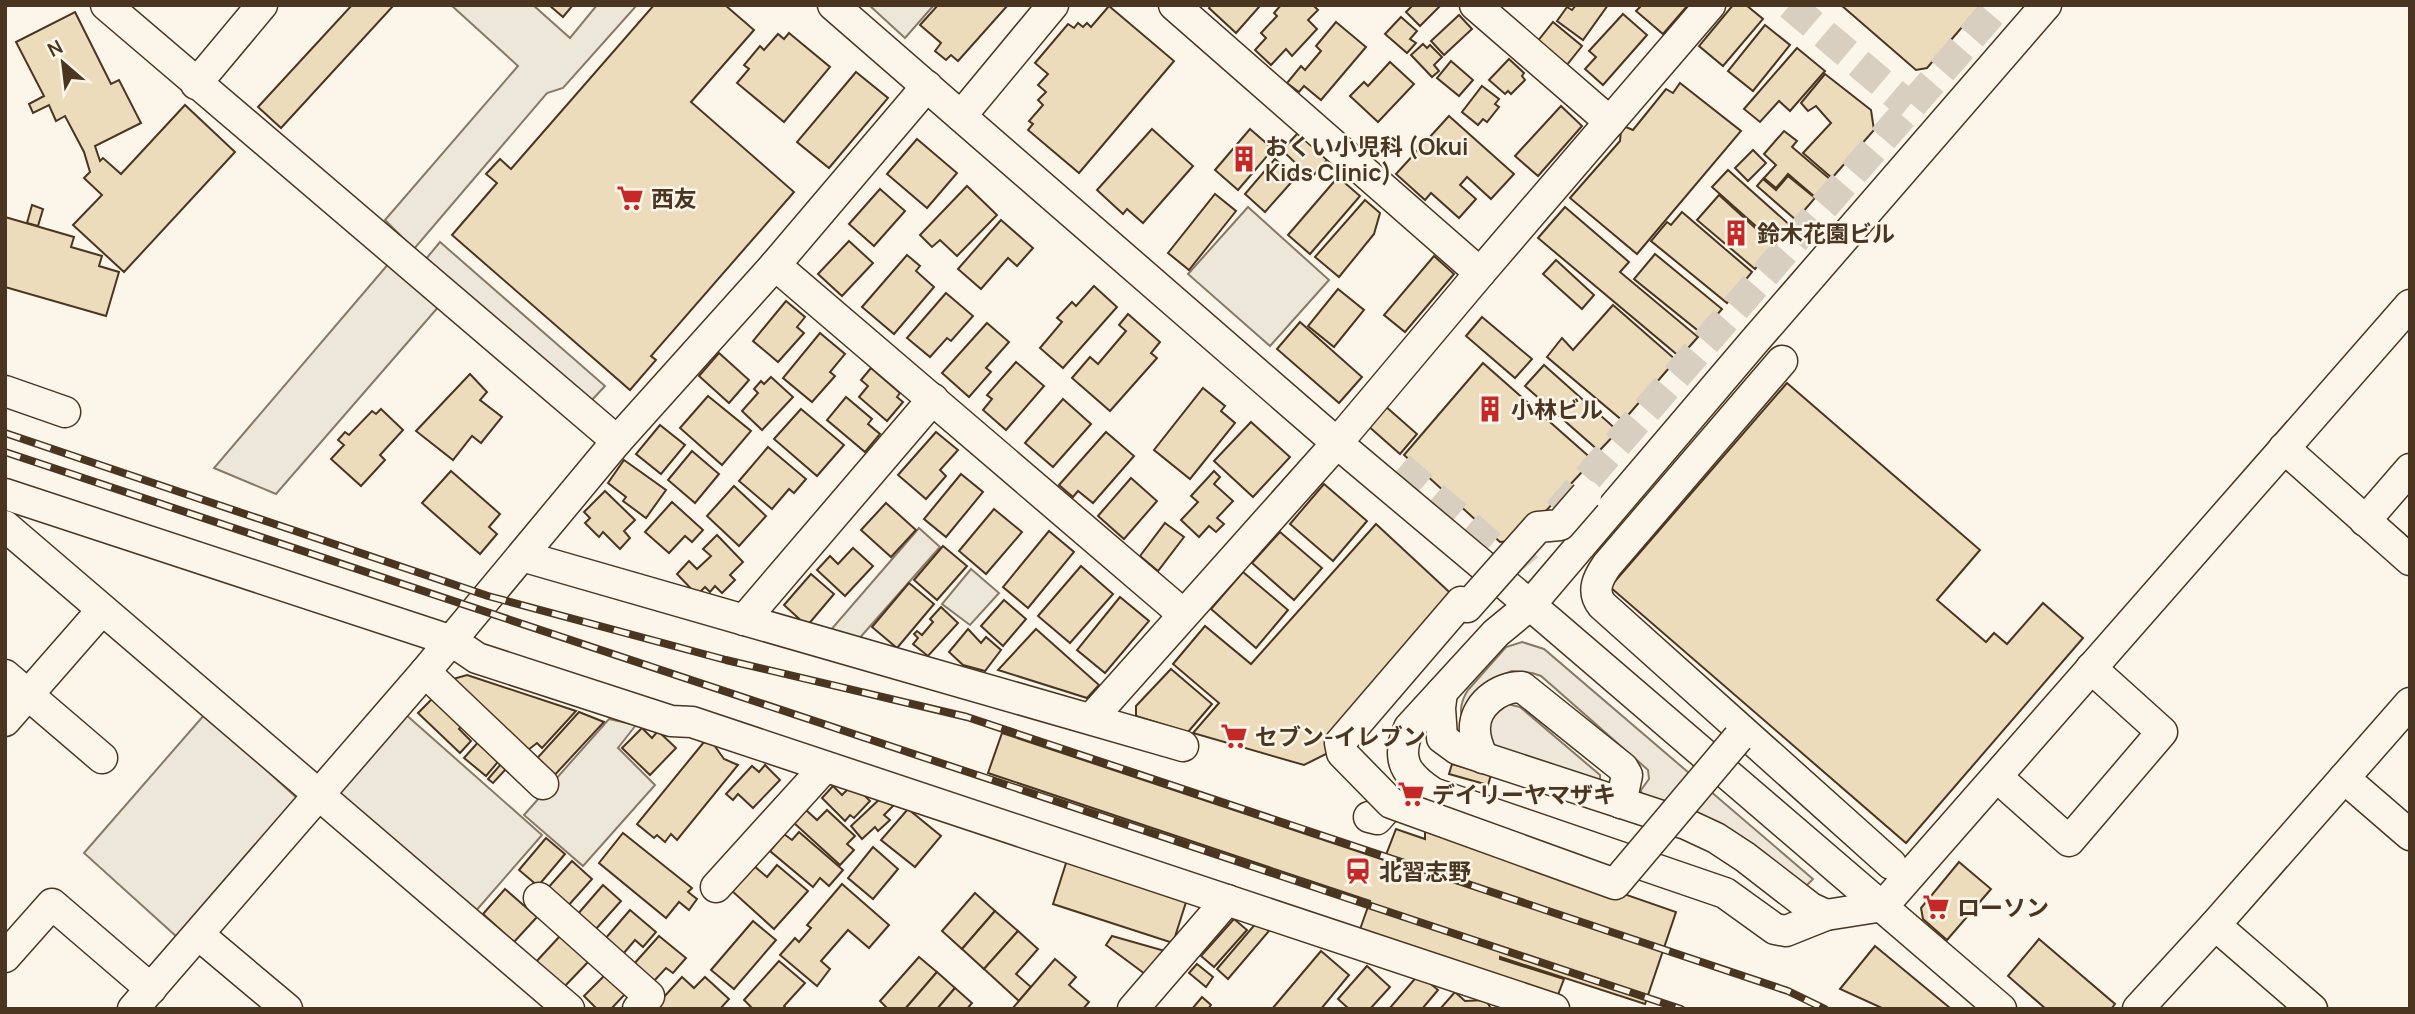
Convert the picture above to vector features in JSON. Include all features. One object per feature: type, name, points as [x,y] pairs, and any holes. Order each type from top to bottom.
[{"type":"street","points":[[106,5],[617,441]]},
{"type":"street","points":[[196,84],[261,5]]},
{"type":"street","points":[[833,5],[1337,443],[2001,1009]]},
{"type":"street","points":[[961,116],[1053,5]]},
{"type":"street","points":[[1174,5],[1480,272]]},
{"type":"street","points":[[1475,5],[1610,122]]},
{"type":"street","points":[[1091,719],[1337,443],[1710,5]]},
{"type":"street","points":[[2046,5],[1530,605],[1496,633],[1409,728],[1403,742],[1403,757],[1407,771],[1418,783],[1433,793],[1725,893],[1775,929],[1796,929],[1826,915],[1883,906],[2410,305]]},
{"type":"street","points":[[5,957],[52,904],[142,999],[452,641],[617,441],[775,265],[927,86]]},
{"type":"street","points":[[775,265],[1183,614]]},
{"type":"street","points":[[1782,361],[1607,565],[1596,587],[1597,598],[1602,606],[1891,864]]},
{"type":"street","points":[[5,391],[65,412]]},
{"type":"street","points":[[744,620],[933,399]]},
{"type":"street","points":[[2284,448],[2410,559]]},
{"type":"street","points":[[2365,521],[2410,469]]},
{"type":"street","points":[[5,494],[452,641],[477,658],[671,721],[692,722],[1227,900],[1507,1002],[1554,1009]]},
{"type":"street","points":[[1586,495],[1560,525],[1538,527],[1467,607],[1461,602],[1340,743],[1342,753],[1380,810],[1615,884],[1738,738]]},
{"type":"street","points":[[5,526],[569,1009]]},
{"type":"street","points":[[522,556],[1183,746]]},
{"type":"street","points":[[5,721],[102,610]]},
{"type":"street","points":[[1997,777],[2068,841],[2145,752],[2162,732],[2091,668]]},
{"type":"street","points":[[425,672],[542,784]]},
{"type":"street","points":[[5,674],[102,758]]},
{"type":"street","points":[[1483,758],[1475,733],[1475,722],[1480,710],[1493,695],[1508,686],[1522,687],[1623,768],[1627,775],[1620,803]]},
{"type":"street","points":[[1442,692],[1442,738],[1457,749],[1686,824],[1716,838],[1811,908],[1826,915]]},
{"type":"street","points":[[2138,1009],[2216,925],[2410,703]]},
{"type":"street","points":[[716,887],[825,767]]},
{"type":"street","points":[[2344,778],[2410,835]]},
{"type":"street","points":[[539,898],[649,996],[638,1009]]},
{"type":"street","points":[[1133,1009],[1227,900]]},
{"type":"street","points":[[2216,925],[2312,1009]]},
{"type":"street","points":[[199,935],[287,1009]]},
{"type":"shaded area","points":[[451,5],[533,5],[570,38],[597,5],[637,5],[563,88],[547,93],[414,249],[385,220],[518,66]]},
{"type":"shaded area","points":[[869,5],[934,5],[905,38]]},
{"type":"shaded area","points":[[1248,207],[1329,280],[1270,346],[1188,274]]},
{"type":"shaded area","points":[[440,242],[605,386],[590,402],[426,259]]},
{"type":"shaded area","points":[[390,262],[440,305],[276,494],[214,468]]},
{"type":"shaded area","points":[[919,528],[940,547],[857,641],[829,632]]},
{"type":"shaded area","points":[[971,569],[999,593],[970,625],[942,604]]},
{"type":"shaded area","points":[[1522,642],[1544,649],[1813,879],[1805,887],[1642,797],[1641,790],[1649,779],[1648,770],[1541,676],[1512,671],[1494,678],[1488,683],[1464,722],[1462,706],[1468,690],[1506,647]]},
{"type":"shaded area","points":[[1507,704],[1520,707],[1600,775],[1600,783],[1496,749],[1490,743],[1486,720]]},
{"type":"shaded area","points":[[404,713],[542,835],[474,913],[334,793]]},
{"type":"shaded area","points":[[205,714],[298,799],[177,937],[84,853]]},
{"type":"shaded area","points":[[609,719],[636,725],[618,748],[655,785],[583,866],[524,815]]},
{"type":"building","points":[[352,5],[394,5],[281,128],[258,107]]},
{"type":"building","points":[[549,5],[573,5],[563,17]]},
{"type":"building","points":[[654,5],[725,5],[754,30],[691,102],[794,192],[651,356],[656,360],[630,390],[452,235],[497,183],[486,174],[500,159],[511,169]]},
{"type":"building","points":[[938,5],[1008,5],[958,61],[951,55],[946,60],[935,51],[941,43],[920,25]]},
{"type":"building","points":[[1211,5],[1259,7],[1236,33],[1209,8]]},
{"type":"building","points":[[1281,5],[1313,5],[1318,10],[1308,20],[1317,29],[1292,56],[1286,49],[1271,65],[1255,50],[1266,38],[1261,33],[1277,16],[1274,13]]},
{"type":"building","points":[[1413,5],[1441,5],[1420,26],[1406,12]]},
{"type":"building","points":[[1576,5],[1608,5],[1583,40],[1557,21],[1567,7],[1572,10]]},
{"type":"building","points":[[1642,5],[1688,5],[1663,34],[1636,11]]},
{"type":"building","points":[[1733,5],[1746,5],[1763,19],[1723,66],[1699,46]]},
{"type":"building","points":[[1841,5],[1981,5],[1927,68],[1916,70]]},
{"type":"building","points":[[1109,6],[1174,61],[1079,173],[1028,130],[1033,124],[1029,121],[1043,105],[1038,100],[1046,92],[1038,85],[1048,74],[1035,63],[1068,24],[1074,28],[1078,23],[1083,27],[1087,23],[1091,27]]},
{"type":"building","points":[[75,12],[111,84],[119,80],[141,123],[95,146],[100,161],[103,158],[121,174],[185,105],[235,152],[124,272],[73,225],[102,195],[84,178],[90,172],[84,152],[65,116],[56,121],[49,105],[33,113],[29,104],[44,96],[16,42]]},
{"type":"building","points":[[1623,14],[1647,35],[1603,85],[1585,69],[1596,57],[1589,51]]},
{"type":"building","points":[[1459,15],[1472,29],[1444,55],[1431,41]]},
{"type":"building","points":[[1401,17],[1417,31],[1410,39],[1416,43],[1407,53],[1385,34]]},
{"type":"building","points":[[1336,22],[1366,47],[1321,100],[1304,86],[1299,92],[1287,83],[1301,66],[1305,70],[1321,51],[1316,46]]},
{"type":"building","points":[[1553,22],[1582,46],[1566,66],[1537,42]]},
{"type":"building","points":[[1765,25],[1790,45],[1753,91],[1728,71]]},
{"type":"building","points":[[789,33],[830,67],[784,122],[737,83],[749,69],[744,65],[760,46],[764,50],[778,34],[784,39]]},
{"type":"building","points":[[1423,44],[1427,48],[1430,45],[1442,57],[1434,65],[1439,71],[1432,77],[1411,55]]},
{"type":"building","points":[[1797,48],[1825,71],[1790,111],[1779,101],[1760,122],[1744,109]]},
{"type":"building","points":[[1509,59],[1524,73],[1522,76],[1525,80],[1511,94],[1508,91],[1505,94],[1489,80]]},
{"type":"building","points":[[1451,61],[1473,80],[1459,96],[1437,78]]},
{"type":"building","points":[[1390,62],[1414,84],[1378,122],[1350,96],[1364,82],[1368,86]]},
{"type":"building","points":[[856,72],[888,98],[829,168],[797,142]]},
{"type":"building","points":[[1825,74],[1871,110],[1874,130],[1832,178],[1803,153],[1831,123],[1816,106],[1808,111],[1801,103]]},
{"type":"building","points":[[1680,83],[1741,131],[1637,254],[1570,198],[1620,141],[1621,130],[1626,127],[1633,130],[1666,89],[1673,93]]},
{"type":"building","points":[[1482,86],[1499,99],[1495,104],[1499,107],[1487,122],[1483,119],[1478,125],[1462,112]]},
{"type":"building","points":[[1561,106],[1582,126],[1538,176],[1515,156]]},
{"type":"building","points":[[1449,116],[1514,174],[1491,199],[1467,177],[1460,185],[1476,199],[1459,218],[1431,193],[1425,200],[1396,174]]},
{"type":"building","points":[[1152,129],[1193,166],[1143,223],[1127,209],[1123,214],[1097,190]]},
{"type":"building","name":"おくい小児科 (Okui Kids Clinic)","points":[[1250,129],[1273,149],[1238,190],[1215,170]]},
{"type":"building","points":[[1784,131],[1797,141],[1792,147],[1831,180],[1815,197],[1788,174],[1776,188],[1764,178],[1776,165],[1764,154]]},
{"type":"building","points":[[1298,133],[1327,160],[1311,178],[1282,150]]},
{"type":"building","points":[[917,139],[957,173],[927,208],[887,174]]},
{"type":"building","points":[[1753,150],[1766,163],[1748,181],[1735,168]]},
{"type":"building","points":[[1275,159],[1296,177],[1265,212],[1245,194]]},
{"type":"building","points":[[1728,170],[1792,227],[1776,244],[1712,187]]},
{"type":"building","points":[[1788,176],[1815,198],[1796,220],[1757,186],[1763,179],[1776,190]]},
{"type":"building","points":[[1338,177],[1360,196],[1310,254],[1288,235]]},
{"type":"building","points":[[967,186],[997,215],[957,256],[940,240],[932,247],[920,235]]},
{"type":"building","points":[[880,189],[905,211],[874,246],[849,224]]},
{"type":"building","points":[[1215,194],[1236,211],[1189,270],[1168,253]]},
{"type":"building","name":"鈴木花園ビル","points":[[1719,195],[1775,246],[1755,269],[1697,220]]},
{"type":"building","points":[[1365,200],[1380,213],[1374,234],[1339,277],[1315,257]]},
{"type":"building","points":[[32,205],[43,209],[38,226],[27,223]]},
{"type":"building","points":[[1565,207],[1629,262],[1620,272],[1698,337],[1680,357],[1538,238]]},
{"type":"building","points":[[1682,212],[1752,272],[1727,303],[1651,241],[1667,222],[1671,225]]},
{"type":"building","points":[[5,217],[74,237],[71,247],[102,256],[99,266],[119,272],[106,316],[5,287]]},
{"type":"building","points":[[1001,220],[1033,248],[1017,266],[1008,258],[981,289],[958,269]]},
{"type":"building","points":[[849,241],[873,263],[842,296],[818,274]]},
{"type":"building","points":[[1655,254],[1722,309],[1701,333],[1634,279]]},
{"type":"building","points":[[907,255],[920,266],[916,271],[934,287],[894,334],[862,307]]},
{"type":"building","points":[[1434,256],[1454,274],[1405,332],[1384,315]]},
{"type":"building","points":[[1556,260],[1594,295],[1582,309],[1543,274]]},
{"type":"building","points":[[1094,286],[1117,307],[1063,368],[1040,348],[1062,322],[1057,318],[1072,302],[1076,306]]},
{"type":"building","points":[[1338,289],[1364,310],[1334,347],[1308,326]]},
{"type":"building","points":[[946,293],[973,316],[951,341],[947,338],[930,357],[907,338]]},
{"type":"building","points":[[786,301],[805,317],[797,327],[804,333],[778,362],[753,341]]},
{"type":"building","points":[[1613,305],[1676,360],[1623,421],[1547,357],[1562,338],[1573,350]]},
{"type":"building","points":[[1128,314],[1160,342],[1151,353],[1157,358],[1110,411],[1072,378],[1090,357],[1098,364],[1126,331],[1119,325]]},
{"type":"building","points":[[1482,317],[1532,359],[1515,378],[1466,336]]},
{"type":"building","points":[[1300,322],[1362,377],[1339,403],[1277,349]]},
{"type":"building","points":[[987,323],[1009,342],[986,368],[991,372],[969,397],[942,373]]},
{"type":"building","points":[[820,333],[845,354],[830,372],[835,376],[812,402],[783,378]]},
{"type":"building","points":[[719,353],[749,380],[729,403],[699,376]]},
{"type":"building","points":[[1016,362],[1044,386],[1006,430],[983,410],[992,399],[987,395]]},
{"type":"building","name":"小林ビル","points":[[1483,363],[1593,460],[1519,540],[1500,542],[1404,455]]},
{"type":"building","points":[[1544,365],[1618,431],[1599,451],[1525,386]]},
{"type":"building","points":[[871,368],[900,393],[897,397],[903,402],[887,421],[859,397],[868,386],[861,380]]},
{"type":"building","points":[[470,374],[487,392],[480,400],[502,417],[481,443],[472,436],[453,460],[416,431]]},
{"type":"building","points":[[771,377],[793,397],[762,430],[742,411],[758,393],[754,389],[761,381],[764,384]]},
{"type":"building","points":[[1787,383],[1980,550],[1937,600],[1986,642],[1994,633],[2007,644],[2043,603],[2083,638],[1906,843],[1610,587]]},
{"type":"building","points":[[1203,388],[1225,406],[1221,411],[1235,423],[1190,479],[1154,450]]},
{"type":"building","points":[[708,396],[751,431],[722,465],[680,428]]},
{"type":"building","points":[[846,397],[872,419],[868,424],[880,434],[865,452],[827,420]]},
{"type":"building","points":[[1063,399],[1091,424],[1053,467],[1025,443]]},
{"type":"building","points":[[1384,405],[1417,434],[1400,454],[1367,425]]},
{"type":"building","points":[[381,409],[403,430],[380,455],[385,460],[361,486],[331,459],[344,445],[338,440],[345,432],[349,435],[372,411],[376,414]]},
{"type":"building","points":[[801,409],[844,445],[817,476],[774,439]]},
{"type":"building","points":[[1251,422],[1290,457],[1253,497],[1214,461]]},
{"type":"building","points":[[660,425],[685,445],[661,474],[636,454]]},
{"type":"building","points":[[936,432],[958,450],[940,470],[946,476],[926,499],[898,475]]},
{"type":"building","points":[[1106,432],[1134,456],[1093,503],[1078,491],[1073,497],[1059,485]]},
{"type":"building","points":[[768,447],[806,479],[794,493],[789,489],[772,509],[739,481]]},
{"type":"building","points":[[692,451],[719,474],[695,503],[668,480]]},
{"type":"building","points":[[624,460],[666,490],[646,518],[623,501],[626,497],[608,483]]},
{"type":"building","points":[[451,471],[500,514],[489,527],[497,534],[480,554],[422,503]]},
{"type":"building","points":[[1214,471],[1220,477],[1214,484],[1233,501],[1217,518],[1224,524],[1216,532],[1209,526],[1199,537],[1181,520],[1198,502],[1191,496]]},
{"type":"building","points":[[961,474],[983,492],[946,537],[924,519]]},
{"type":"building","points":[[1131,478],[1157,501],[1124,539],[1098,516]]},
{"type":"building","points":[[1324,484],[1367,521],[1333,561],[1290,524]]},
{"type":"building","points":[[734,486],[766,516],[739,546],[707,516]]},
{"type":"building","points":[[605,491],[635,520],[624,531],[630,538],[620,549],[603,532],[599,537],[585,523],[590,518],[584,512]]},
{"type":"building","points":[[672,502],[703,530],[692,542],[685,536],[669,553],[645,532]]},
{"type":"building","points":[[886,503],[916,530],[891,557],[861,530]]},
{"type":"building","points":[[994,509],[1022,532],[986,574],[959,551]]},
{"type":"building","points":[[1165,523],[1184,537],[1158,571],[1140,556]]},
{"type":"building","points":[[1376,524],[1459,601],[1328,753],[1304,765],[1193,733],[1219,703],[1173,664],[1205,626],[1251,664]]},
{"type":"building","points":[[1049,531],[1074,552],[1028,608],[1003,587]]},
{"type":"building","points":[[1280,532],[1322,568],[1294,600],[1252,563]]},
{"type":"building","points":[[717,535],[743,562],[730,575],[735,580],[722,593],[715,586],[710,592],[705,587],[697,595],[677,574],[689,561],[697,569],[711,556],[703,549]]},
{"type":"building","points":[[943,546],[967,566],[937,600],[914,580]]},
{"type":"building","points":[[853,548],[873,566],[845,596],[817,570],[830,556],[838,564]]},
{"type":"building","points":[[1081,566],[1113,594],[1070,643],[1038,616]]},
{"type":"building","points":[[1243,572],[1288,610],[1256,648],[1211,609]]},
{"type":"building","points":[[811,574],[834,594],[807,626],[784,605]]},
{"type":"building","points":[[909,583],[934,604],[897,648],[872,627]]},
{"type":"building","points":[[1120,597],[1149,621],[1105,673],[1077,650]]},
{"type":"building","points":[[1004,600],[1026,619],[1003,646],[981,626]]},
{"type":"building","points":[[941,607],[958,623],[928,656],[913,644],[918,638],[914,634],[917,631],[922,635],[933,622],[930,619]]},
{"type":"building","points":[[968,629],[981,643],[986,637],[1001,650],[985,671],[963,665],[949,652]]},
{"type":"building","points":[[1036,629],[1099,685],[1087,698],[998,670]]},
{"type":"building","points":[[1171,669],[1212,704],[1188,732],[1136,716],[1136,706]]},
{"type":"building","points":[[467,675],[576,711],[542,748],[537,743],[523,754],[453,679]]},
{"type":"building","points":[[439,692],[467,719],[459,729],[471,741],[460,753],[418,713]]},
{"type":"building","points":[[579,712],[604,722],[550,780],[532,764]]},
{"type":"building","points":[[642,728],[652,738],[658,731],[676,748],[650,775],[622,748]]},
{"type":"building","points":[[1002,733],[1384,860],[1396,829],[1425,839],[1425,825],[1676,912],[1645,1004],[1500,957],[1564,979],[1556,1000],[1358,935],[1370,901],[988,773]]},
{"type":"building","points":[[481,739],[502,757],[486,776],[464,758]]},
{"type":"building","points":[[704,742],[714,745],[724,759],[738,765],[677,840],[671,834],[665,842],[657,835],[654,838],[637,824]]},
{"type":"building","points":[[501,764],[506,769],[493,783],[488,779]]},
{"type":"building","points":[[1452,764],[1491,775],[1488,785],[1449,774]]},
{"type":"building","points":[[765,765],[780,780],[753,808],[738,794],[733,800],[726,794],[752,766],[759,772]]},
{"type":"building","points":[[853,784],[870,801],[854,818],[850,815],[845,821],[822,798],[833,786],[842,795]]},
{"type":"building","points":[[883,796],[893,806],[884,815],[890,820],[878,831],[875,827],[862,839],[851,826]]},
{"type":"building","points":[[908,809],[941,836],[915,867],[881,840]]},
{"type":"building","points":[[806,810],[817,820],[827,810],[855,836],[847,844],[854,850],[840,865],[794,823]]},
{"type":"building","points":[[799,832],[843,870],[829,886],[820,878],[813,887],[770,851],[784,834],[792,840]]},
{"type":"building","points":[[623,833],[692,888],[688,892],[697,899],[689,910],[679,902],[666,918],[599,863]]},
{"type":"building","points":[[546,838],[565,854],[538,886],[519,870]]},
{"type":"building","points":[[873,847],[898,869],[873,899],[848,878]]},
{"type":"building","points":[[1067,860],[1187,899],[1173,943],[1053,904]]},
{"type":"building","points":[[572,861],[592,879],[567,907],[547,889]]},
{"type":"building","points":[[1959,862],[1991,889],[1947,940],[1923,919],[1921,908]]},
{"type":"building","points":[[777,865],[808,891],[774,929],[732,891],[754,866],[767,877]]},
{"type":"building","points":[[842,884],[889,925],[869,948],[848,930],[821,961],[830,969],[817,986],[780,955],[795,938],[799,942],[811,928],[807,925]]},
{"type":"building","points":[[603,885],[621,901],[595,930],[577,915]]},
{"type":"building","points":[[505,889],[537,917],[514,942],[483,914]]},
{"type":"building","points":[[975,893],[995,911],[962,949],[942,931]]},
{"type":"building","points":[[630,910],[656,932],[643,947],[635,940],[623,954],[605,939]]},
{"type":"building","points":[[995,911],[1018,931],[984,969],[962,949]]},
{"type":"building","points":[[1234,919],[1247,930],[1214,967],[1201,956]]},
{"type":"building","points":[[753,921],[776,940],[734,989],[711,970]]},
{"type":"building","points":[[1257,922],[1269,931],[1228,979],[1217,969]]},
{"type":"building","points":[[1018,931],[1038,949],[1016,974],[1031,987],[1019,1001],[984,969]]},
{"type":"building","points":[[560,936],[589,961],[563,988],[535,963]]},
{"type":"building","points":[[659,936],[686,958],[673,973],[666,968],[653,982],[633,965]]},
{"type":"building","points":[[1112,936],[1165,951],[1145,974],[1106,945]]},
{"type":"building","points":[[2039,939],[2115,1004],[2111,1009],[2046,1009],[2008,976]]},
{"type":"building","points":[[1875,946],[1950,1008],[1884,1009],[1840,989]]},
{"type":"building","points":[[1321,951],[1349,975],[1321,1009],[1272,1009]]},
{"type":"building","points":[[919,957],[937,972],[905,1009],[888,1009],[880,1001]]},
{"type":"building","points":[[1055,959],[1076,977],[1069,985],[1089,1002],[1083,1009],[1012,1009]]},
{"type":"building","points":[[779,961],[805,983],[784,1006],[787,1009],[753,1009],[744,1000]]},
{"type":"building","points":[[1197,964],[1213,977],[1206,987],[1189,973]]},
{"type":"building","points":[[1367,966],[1390,987],[1370,1009],[1349,1009],[1338,999]]},
{"type":"building","points":[[937,972],[955,988],[937,1009],[905,1009]]},
{"type":"building","points":[[606,974],[626,993],[611,1009],[597,1009],[584,996]]},
{"type":"building","points":[[1419,974],[1438,990],[1422,1009],[1389,1009]]},
{"type":"building","points":[[682,977],[694,988],[705,977],[729,999],[720,1009],[653,1009]]},
{"type":"building","points":[[955,988],[972,1003],[967,1009],[937,1009]]},
{"type":"building","points":[[1455,992],[1465,1001],[1486,1000],[1490,1007],[1440,1009]]},
{"type":"building","points":[[1202,997],[1211,1005],[1208,1009],[1192,1009]]},
{"type":"tunnel","points":[[1790,5],[1909,106]]},
{"type":"tunnel","points":[[1558,512],[1999,5]]},
{"type":"tunnel","points":[[1400,467],[1499,552],[1516,556],[1531,544]]},
{"type":"railway","points":[[5,433],[488,596],[726,660],[967,717],[1788,991],[1825,1009]]},
{"type":"railway","points":[[5,452],[1681,1009]]},
{"type":"place","name":"おくい小児科 (Okui Kids Clinic)","points":[[1244,159]]},
{"type":"place","name":"西友","points":[[630,198]]},
{"type":"place","name":"鈴木花園ビル","points":[[1736,233]]},
{"type":"place","name":"小林ビル","points":[[1490,409]]},
{"type":"place","name":"セブン-イレブン","points":[[1234,736]]},
{"type":"place","name":"デイリーヤマザキ","points":[[1411,794]]},
{"type":"place","name":"北習志野","points":[[1358,871]]},
{"type":"place","name":"ローソン","points":[[1936,907]]}]
